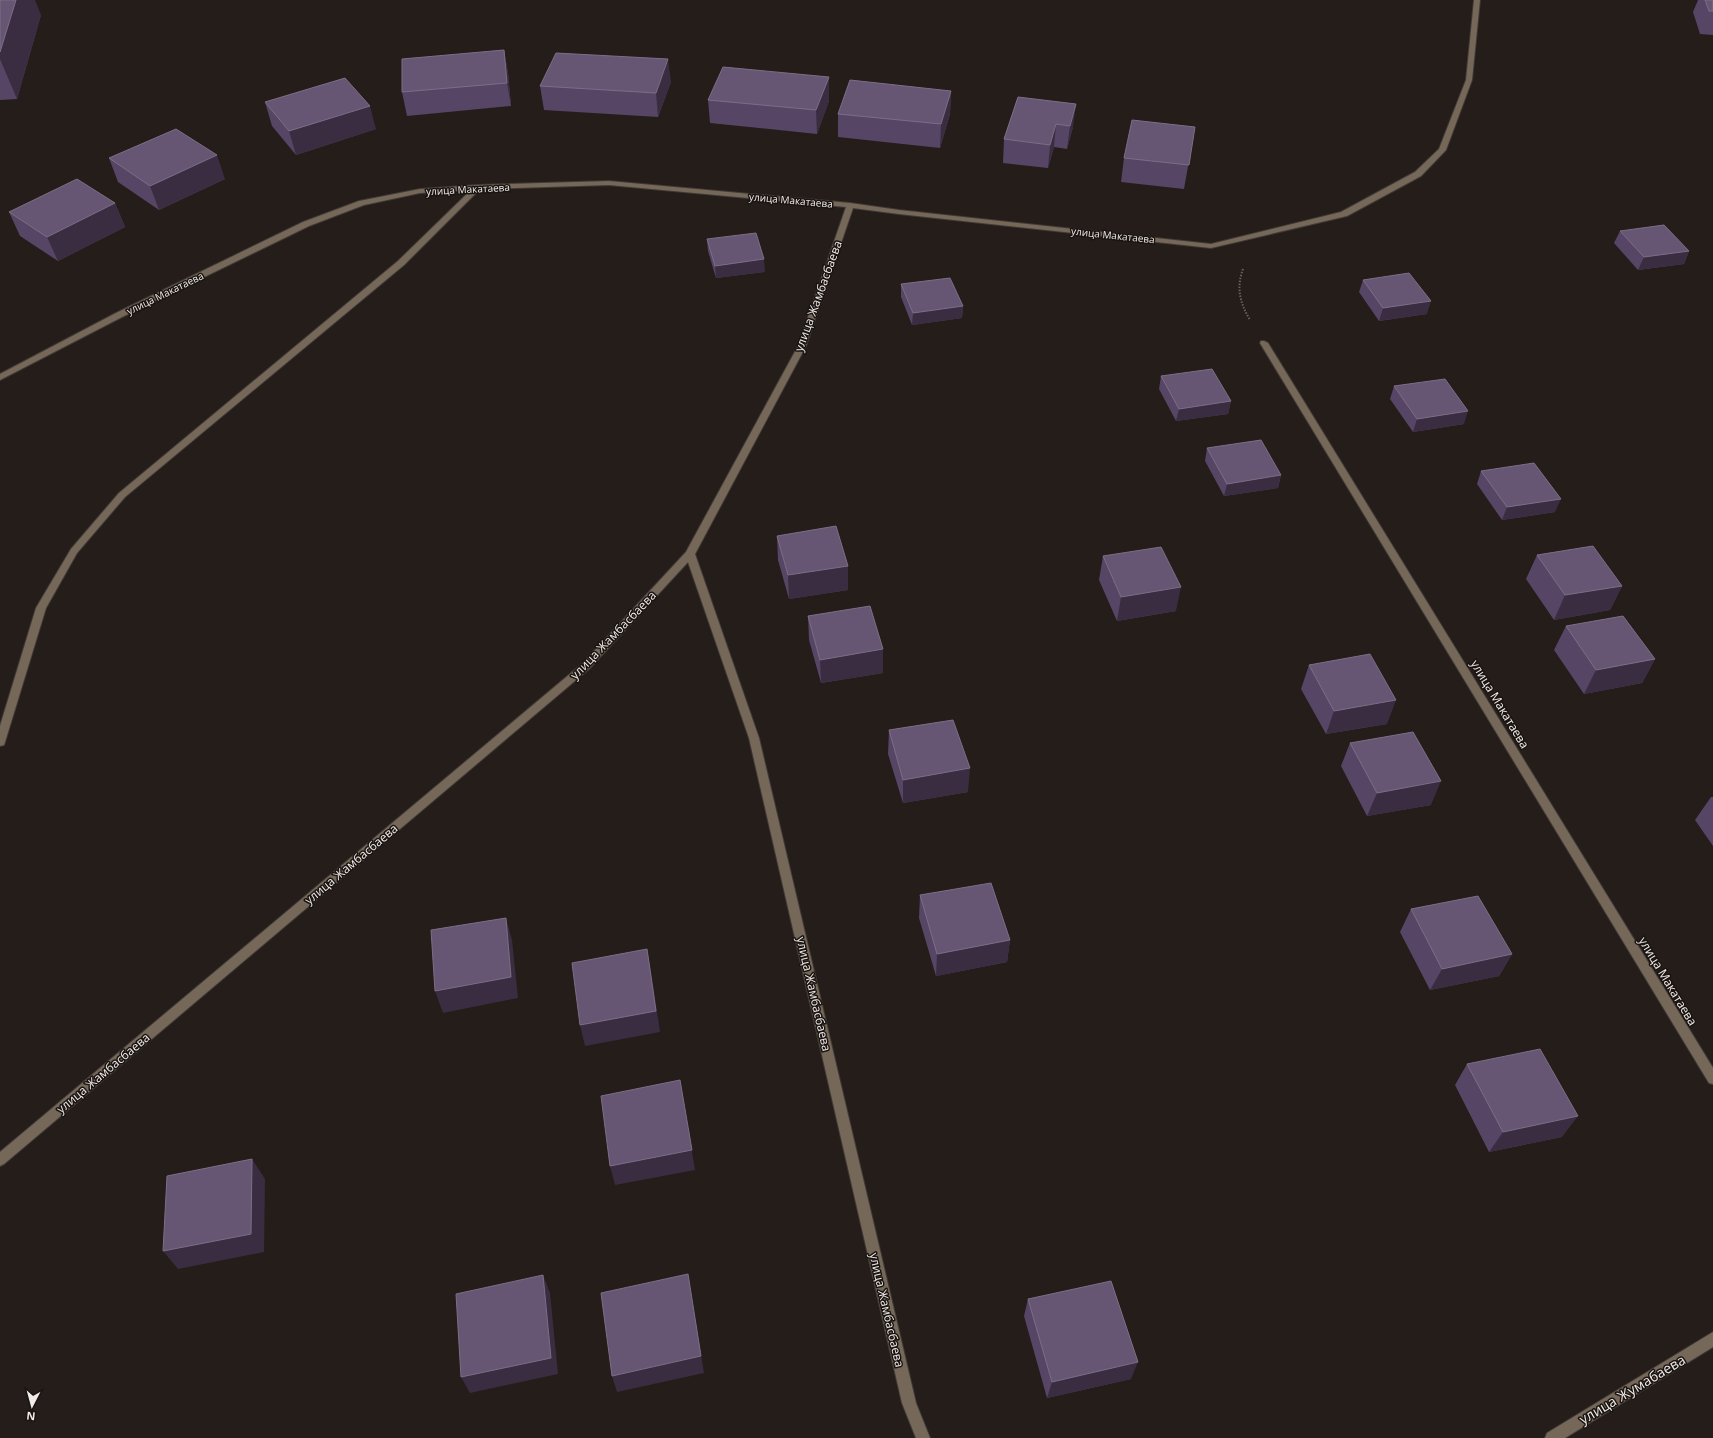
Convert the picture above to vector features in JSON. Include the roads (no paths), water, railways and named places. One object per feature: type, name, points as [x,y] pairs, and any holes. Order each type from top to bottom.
[{"type":"street","name":"улица Макатаева","points":[[0,377],[119,315],[306,224],[362,203],[420,192],[478,187],[609,183],[850,205],[907,213],[1210,246],[1344,214],[1418,174],[1442,150],[1469,80],[1477,0]]},
{"type":"street","points":[[0,742],[41,608],[74,551],[122,495],[402,263],[478,187]]},
{"type":"street","name":"улица Жамбасбаева","points":[[0,1160],[586,666],[690,554],[802,346],[850,205]]},
{"type":"street","name":"улица Макатаева","points":[[1264,343],[1713,1079]]},
{"type":"street","name":"улица Жамбасбаева","points":[[690,554],[754,738],[909,1403],[922,1438]]},
{"type":"street","name":"улица Жумабаева","points":[[1552,1438],[1713,1339]]}]
